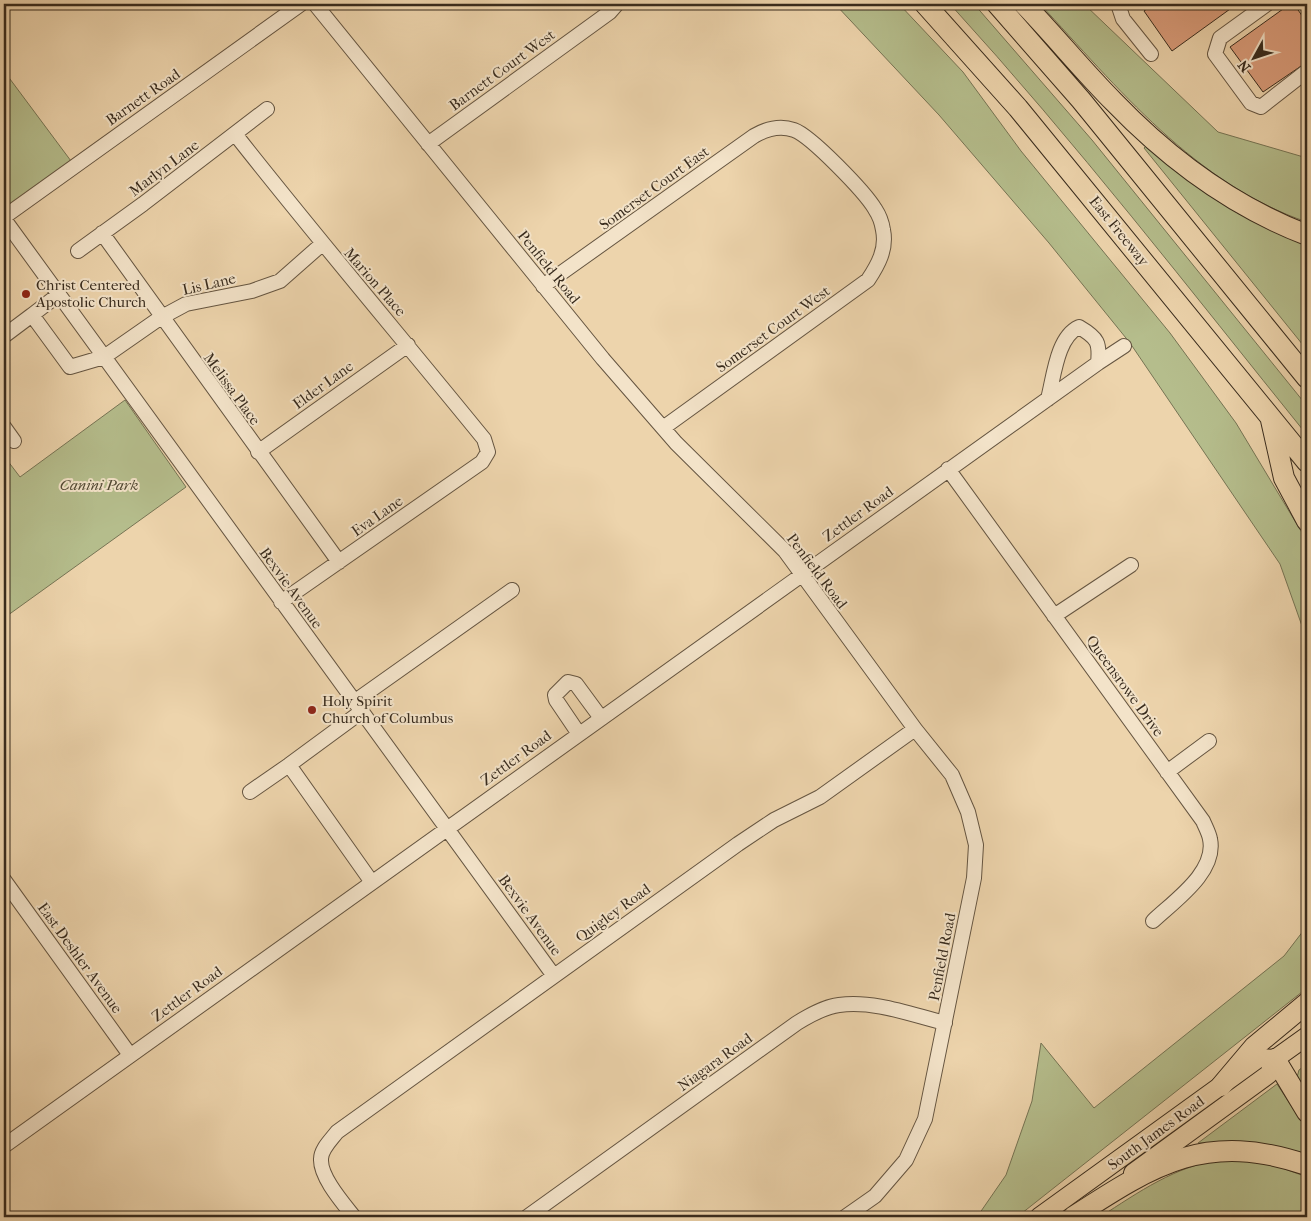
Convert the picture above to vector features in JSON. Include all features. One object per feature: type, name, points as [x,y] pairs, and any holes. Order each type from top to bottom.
[{"type":"highway","name":"East Freeway","points":[[925,4],[1018,108],[1307,462]]},
{"type":"highway","points":[[997,4],[1081,100],[1307,378]]},
{"type":"highway","points":[[1024,4],[1114,103],[1189,168],[1240,202],[1307,235]]},
{"type":"highway","points":[[1270,415],[1284,478],[1307,521]]},
{"type":"highway","points":[[1221,1086],[1254,1046],[1307,1003]]},
{"type":"highway","points":[[1275,1059],[1307,1112]]},
{"type":"highway","points":[[1072,1217],[1122,1185],[1160,1166],[1192,1154],[1245,1150],[1279,1156],[1307,1166]]},
{"type":"main road","name":"South James Road","points":[[1072,1217],[1269,1074],[1275,1059],[1307,1036]]},
{"type":"main road","name":"South James Road","points":[[1039,1217],[1259,1058],[1275,1059]]},
{"type":"street","name":"Barnett Road","points":[[4,218],[301,4]]},
{"type":"street","name":"Penfield Road","points":[[315,4],[544,286],[663,428],[785,551],[915,729],[952,775],[968,812],[976,844],[974,878],[925,1119],[906,1160],[875,1196],[845,1217]]},
{"type":"street","name":"Barnett Court West","points":[[428,144],[610,12],[617,4]]},
{"type":"street","points":[[1118,4],[1123,18],[1151,54]]},
{"type":"street","points":[[1268,4],[1220,38],[1214,54],[1251,103],[1261,107],[1307,71]]},
{"type":"street","name":"Marlyn Lane","points":[[78,251],[267,109]]},
{"type":"street","name":"Somerset Court West","points":[[663,428],[858,288],[876,268],[884,243],[880,220],[868,199],[811,140],[796,130],[787,128]]},
{"type":"street","name":"Somerset Court East","points":[[544,286],[754,136],[766,130],[787,128]]},
{"type":"street","name":"Marion Place","points":[[235,134],[322,244],[408,344],[484,439],[488,452]]},
{"type":"street","name":"Bexvie Avenue","points":[[4,218],[58,295],[554,976]]},
{"type":"street","name":"Melissa Place","points":[[102,233],[160,318],[338,562]]},
{"type":"street","name":"Lis Lane","points":[[104,358],[160,318],[186,304],[252,291],[280,282],[322,244]]},
{"type":"street","points":[[4,336],[58,295]]},
{"type":"street","points":[[32,314],[70,367],[104,358]]},
{"type":"street","points":[[1048,398],[1064,343],[1070,332],[1079,327],[1092,334],[1100,347],[1098,363]]},
{"type":"street","name":"Elder Lane","points":[[258,452],[408,344]]},
{"type":"street","name":"Zettler Road","points":[[4,1146],[371,881],[948,469],[1124,346]]},
{"type":"street","points":[[4,426],[14,441]]},
{"type":"street","name":"Eva Lane","points":[[281,602],[482,462],[488,452]]},
{"type":"street","name":"Queensrowe Drive","points":[[948,469],[1203,821],[1210,840],[1209,860],[1198,878],[1153,921]]},
{"type":"street","points":[[1054,616],[1131,565]]},
{"type":"street","points":[[250,792],[289,765],[358,707],[512,590]]},
{"type":"street","points":[[579,734],[556,700],[555,694],[568,682],[576,684],[601,718]]},
{"type":"street","name":"Quigley Road","points":[[354,1217],[329,1183],[321,1159],[325,1148],[337,1132],[738,844],[774,820],[820,797],[915,729]]},
{"type":"street","points":[[1167,772],[1208,742]]},
{"type":"street","points":[[289,765],[371,881]]},
{"type":"street","name":"East Deshler Avenue","points":[[4,880],[130,1055]]},
{"type":"street","name":"Niagara Road","points":[[527,1217],[797,1023],[816,1012],[838,1005],[871,1005],[945,1023]]},
{"type":"green space","points":[[835,4],[899,4],[963,72],[1021,151],[1170,333],[1236,423],[1307,541],[1307,640],[1280,564],[1130,343],[1049,243],[939,115]]},
{"type":"green space","points":[[950,4],[974,4],[1092,140],[1307,406],[1307,435],[1087,163],[997,56]]},
{"type":"green space","points":[[1040,4],[1084,4],[1218,132],[1307,158],[1307,222],[1267,205],[1229,184],[1194,158],[1160,130],[1129,99]]},
{"type":"green space","points":[[4,71],[71,161],[13,204],[4,205]]},
{"type":"green space","points":[[1147,145],[1219,201],[1239,214],[1307,244],[1307,350],[1144,148]]},
{"type":"green space","name":"Canini Park","points":[[125,400],[186,487],[4,618],[4,456],[20,477]]},
{"type":"green space","points":[[1307,926],[1307,988],[1017,1217],[977,1217],[1006,1175],[1032,1101],[1041,1043],[1094,1108],[1284,956]]},
{"type":"green space","points":[[1307,1064],[1307,1100],[1296,1081],[1299,1070]]},
{"type":"green space","points":[[1277,1084],[1307,1130],[1307,1157],[1266,1145],[1227,1142],[1198,1143]]},
{"type":"green space","points":[[1223,1159],[1268,1163],[1307,1177],[1307,1217],[1100,1217],[1158,1181],[1206,1162]]},
{"type":"building","points":[[1154,4],[1237,4],[1172,51],[1144,11]]},
{"type":"building","points":[[1290,4],[1294,4],[1307,23],[1307,62],[1263,92],[1230,47]]},
{"type":"place","name":"Christ Centered Apostolic Church","points":[[26,294]]},
{"type":"place","name":"Holy Spirit Church of Columbus","points":[[312,710]]}]
